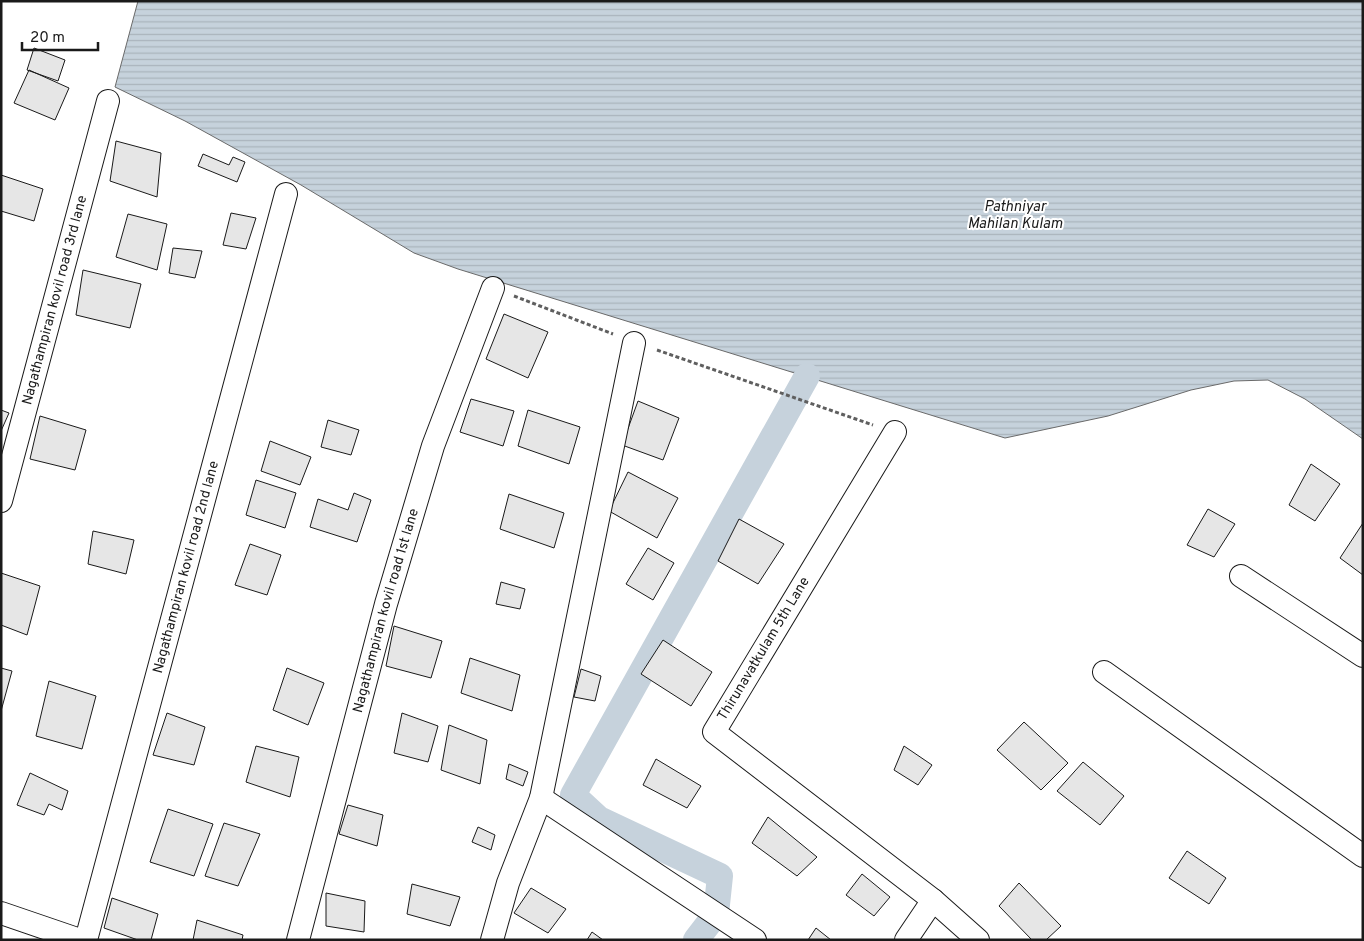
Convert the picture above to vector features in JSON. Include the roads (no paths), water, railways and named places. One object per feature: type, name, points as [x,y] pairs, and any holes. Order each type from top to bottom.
[{"type":"street","name":"Nagathampiran kovil road 3rd lane","points":[[1,501],[108,101]]},
{"type":"street","name":"Nagathampiran kovil road 2nd lane","points":[[86,940],[286,194]]},
{"type":"street","name":"Nagathampiran kovil road 1st lane","points":[[298,940],[386,604],[432,446],[494,288]]},
{"type":"street","points":[[492,940],[508,883],[541,798],[634,342]]},
{"type":"street","name":"Thirunavatkulam 5th Lane","points":[[895,432],[714,732],[934,900],[978,940]]},
{"type":"street","points":[[1241,576],[1363,656]]},
{"type":"street","points":[[1104,672],[1363,856]]},
{"type":"street","points":[[541,798],[755,940]]},
{"type":"street","points":[[906,940],[934,900]]},
{"type":"street","points":[[1,913],[80,940]]},
{"type":"water","name":"Pathniyar Mahilan Kulam","points":[[138,1],[1363,1],[1363,439],[1305,399],[1268,380],[1234,381],[1191,390],[1108,416],[1005,438],[458,269],[414,253],[301,185],[185,121],[115,87]]},
{"type":"waterway","points":[[696,940],[716,914],[720,876],[599,819],[573,795],[807,376]]}]
